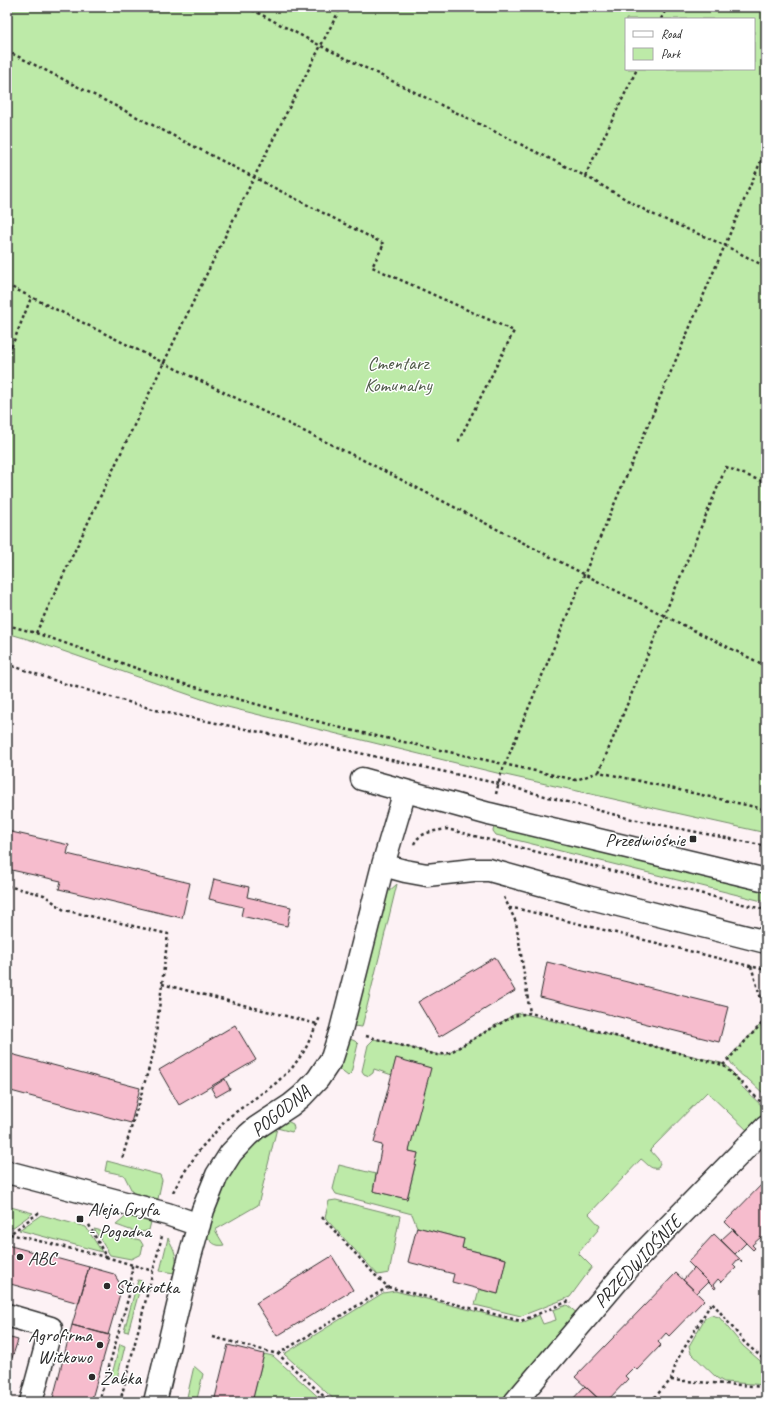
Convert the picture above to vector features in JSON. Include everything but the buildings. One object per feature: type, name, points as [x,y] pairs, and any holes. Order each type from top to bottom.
[{"type":"street","points":[[362,779],[497,816],[766,880]]},
{"type":"street","name":"POGODNA","points":[[155,1402],[190,1256],[211,1186],[231,1153],[256,1128],[302,1096],[318,1080],[332,1058],[341,1030],[383,865],[404,791]]},
{"type":"street","points":[[383,865],[427,875],[473,870],[489,870],[583,896],[766,942]]},
{"type":"street","name":"PRZEDWIOŚNIE","points":[[514,1402],[632,1264],[766,1127]]},
{"type":"street","points":[[7,1172],[167,1214],[199,1225]]},
{"type":"street","points":[[7,1315],[51,1328],[30,1402]]},
{"type":"path","points":[[247,7],[321,46],[585,176],[652,214],[724,245],[766,267]]},
{"type":"path","points":[[36,633],[253,177],[341,7]]},
{"type":"path","points":[[662,18],[667,7]]},
{"type":"path","points":[[7,51],[139,117],[384,244],[372,267],[514,332],[458,442]]},
{"type":"path","points":[[585,176],[637,70]]},
{"type":"path","points":[[495,796],[505,764],[584,575],[766,149]]},
{"type":"path","points":[[7,285],[367,462],[664,616],[766,666]]},
{"type":"path","points":[[7,358],[31,298]]},
{"type":"path","points":[[599,772],[726,467],[766,483]]},
{"type":"path","points":[[7,625],[36,633],[170,680],[345,729],[576,780],[599,772],[765,809],[766,805]]},
{"type":"path","points":[[7,664],[59,682],[163,712],[332,746],[500,784],[627,818],[766,846]]},
{"type":"path","points":[[405,871],[407,860],[416,840],[424,834],[436,830],[447,829],[766,910]]},
{"type":"path","points":[[7,886],[44,895],[64,910],[168,934],[154,1051],[122,1159]]},
{"type":"path","points":[[502,893],[516,922],[530,1013]]},
{"type":"path","points":[[509,908],[519,909],[766,970]]},
{"type":"path","points":[[750,966],[766,1015]]},
{"type":"path","points":[[162,984],[317,1024]]},
{"type":"path","points":[[366,1036],[437,1056],[449,1053],[513,1016],[530,1013],[723,1065],[766,1106]]},
{"type":"path","points":[[723,1065],[766,1019]]},
{"type":"path","points":[[9,1234],[41,1211]]},
{"type":"path","points":[[320,1215],[375,1275],[388,1287],[521,1320],[569,1301],[587,1316]]},
{"type":"path","points":[[88,1223],[106,1256]]},
{"type":"path","points":[[9,1234],[106,1256],[153,1271]]},
{"type":"path","points":[[99,1402],[131,1288],[132,1265]]},
{"type":"path","points":[[278,1354],[388,1287]]},
{"type":"path","points":[[650,1402],[671,1380],[677,1360],[712,1302],[745,1343],[766,1361]]},
{"type":"path","points":[[213,1337],[278,1354],[330,1402]]},
{"type":"path","points":[[671,1380],[766,1386]]},
{"type":"green space","name":"Cmentarz Komunalny","points":[[7,7],[766,7],[766,833],[501,774],[219,705],[7,633]]},
{"type":"green space","points":[[494,827],[766,892],[766,902],[496,835],[493,831]]},
{"type":"green space","points":[[397,884],[362,1027],[353,1026],[387,893]]},
{"type":"green space","points":[[521,1013],[725,1064],[741,1082],[740,1085],[763,1107],[761,1119],[749,1132],[707,1092],[650,1150],[658,1159],[660,1164],[658,1168],[651,1167],[641,1159],[589,1214],[600,1226],[579,1254],[592,1267],[570,1297],[521,1316],[475,1305],[479,1289],[498,1294],[506,1259],[462,1248],[464,1239],[417,1227],[412,1214],[336,1194],[333,1189],[339,1165],[376,1174],[373,1191],[407,1199],[418,1153],[409,1151],[430,1068],[396,1059],[392,1075],[374,1069],[373,1073],[369,1076],[364,1074],[362,1071],[368,1045],[374,1039],[440,1055],[446,1055],[515,1014]]},
{"type":"green space","points":[[766,1019],[766,1096],[748,1079],[739,1073],[728,1058]]},
{"type":"green space","points":[[350,1039],[358,1044],[351,1073],[348,1076],[339,1069],[339,1066]]},
{"type":"green space","points":[[287,1121],[293,1124],[294,1129],[292,1132],[277,1128],[258,1205],[215,1230],[224,1245],[214,1243],[206,1235],[228,1175],[241,1157],[257,1141]]},
{"type":"green space","points":[[107,1161],[160,1175],[162,1180],[158,1199],[133,1193],[124,1175],[105,1171]]},
{"type":"green space","points":[[336,1200],[400,1216],[389,1273],[378,1275],[327,1220],[325,1217],[329,1201]]},
{"type":"green space","points":[[7,1206],[33,1213],[12,1228],[7,1227]]},
{"type":"green space","points":[[129,1214],[145,1217],[151,1222],[149,1230],[141,1232],[116,1225]]},
{"type":"green space","points":[[41,1215],[86,1227],[102,1252],[19,1230]]},
{"type":"green space","points":[[94,1229],[140,1240],[143,1245],[141,1254],[131,1259],[110,1255]]},
{"type":"green space","points":[[168,1238],[175,1255],[175,1273],[160,1271]]},
{"type":"green space","points":[[138,1280],[142,1281],[128,1332],[124,1331]]},
{"type":"green space","points":[[395,1291],[522,1323],[539,1315],[543,1324],[556,1320],[553,1310],[567,1305],[578,1314],[504,1402],[337,1402],[284,1354],[383,1293]]},
{"type":"green space","points":[[711,1315],[719,1317],[743,1346],[766,1366],[766,1385],[724,1382],[717,1378],[691,1353],[689,1346],[705,1318]]},
{"type":"green space","points":[[120,1344],[125,1346],[117,1379],[111,1378]]},
{"type":"green space","points":[[264,1354],[273,1356],[324,1402],[252,1402]]},
{"type":"green space","points":[[194,1366],[203,1374],[197,1399],[187,1397]]},
{"type":"place","name":"Przedwiośnie","points":[[693,839]]},
{"type":"place","name":"Aleja Gryfa - Pogodna","points":[[80,1219]]},
{"type":"place","name":"ABC","points":[[20,1257]]},
{"type":"place","name":"Stokrotka","points":[[107,1286]]},
{"type":"place","name":"Agrofirma Witkowo","points":[[100,1345]]},
{"type":"place","name":"Żabka","points":[[92,1377]]}]
